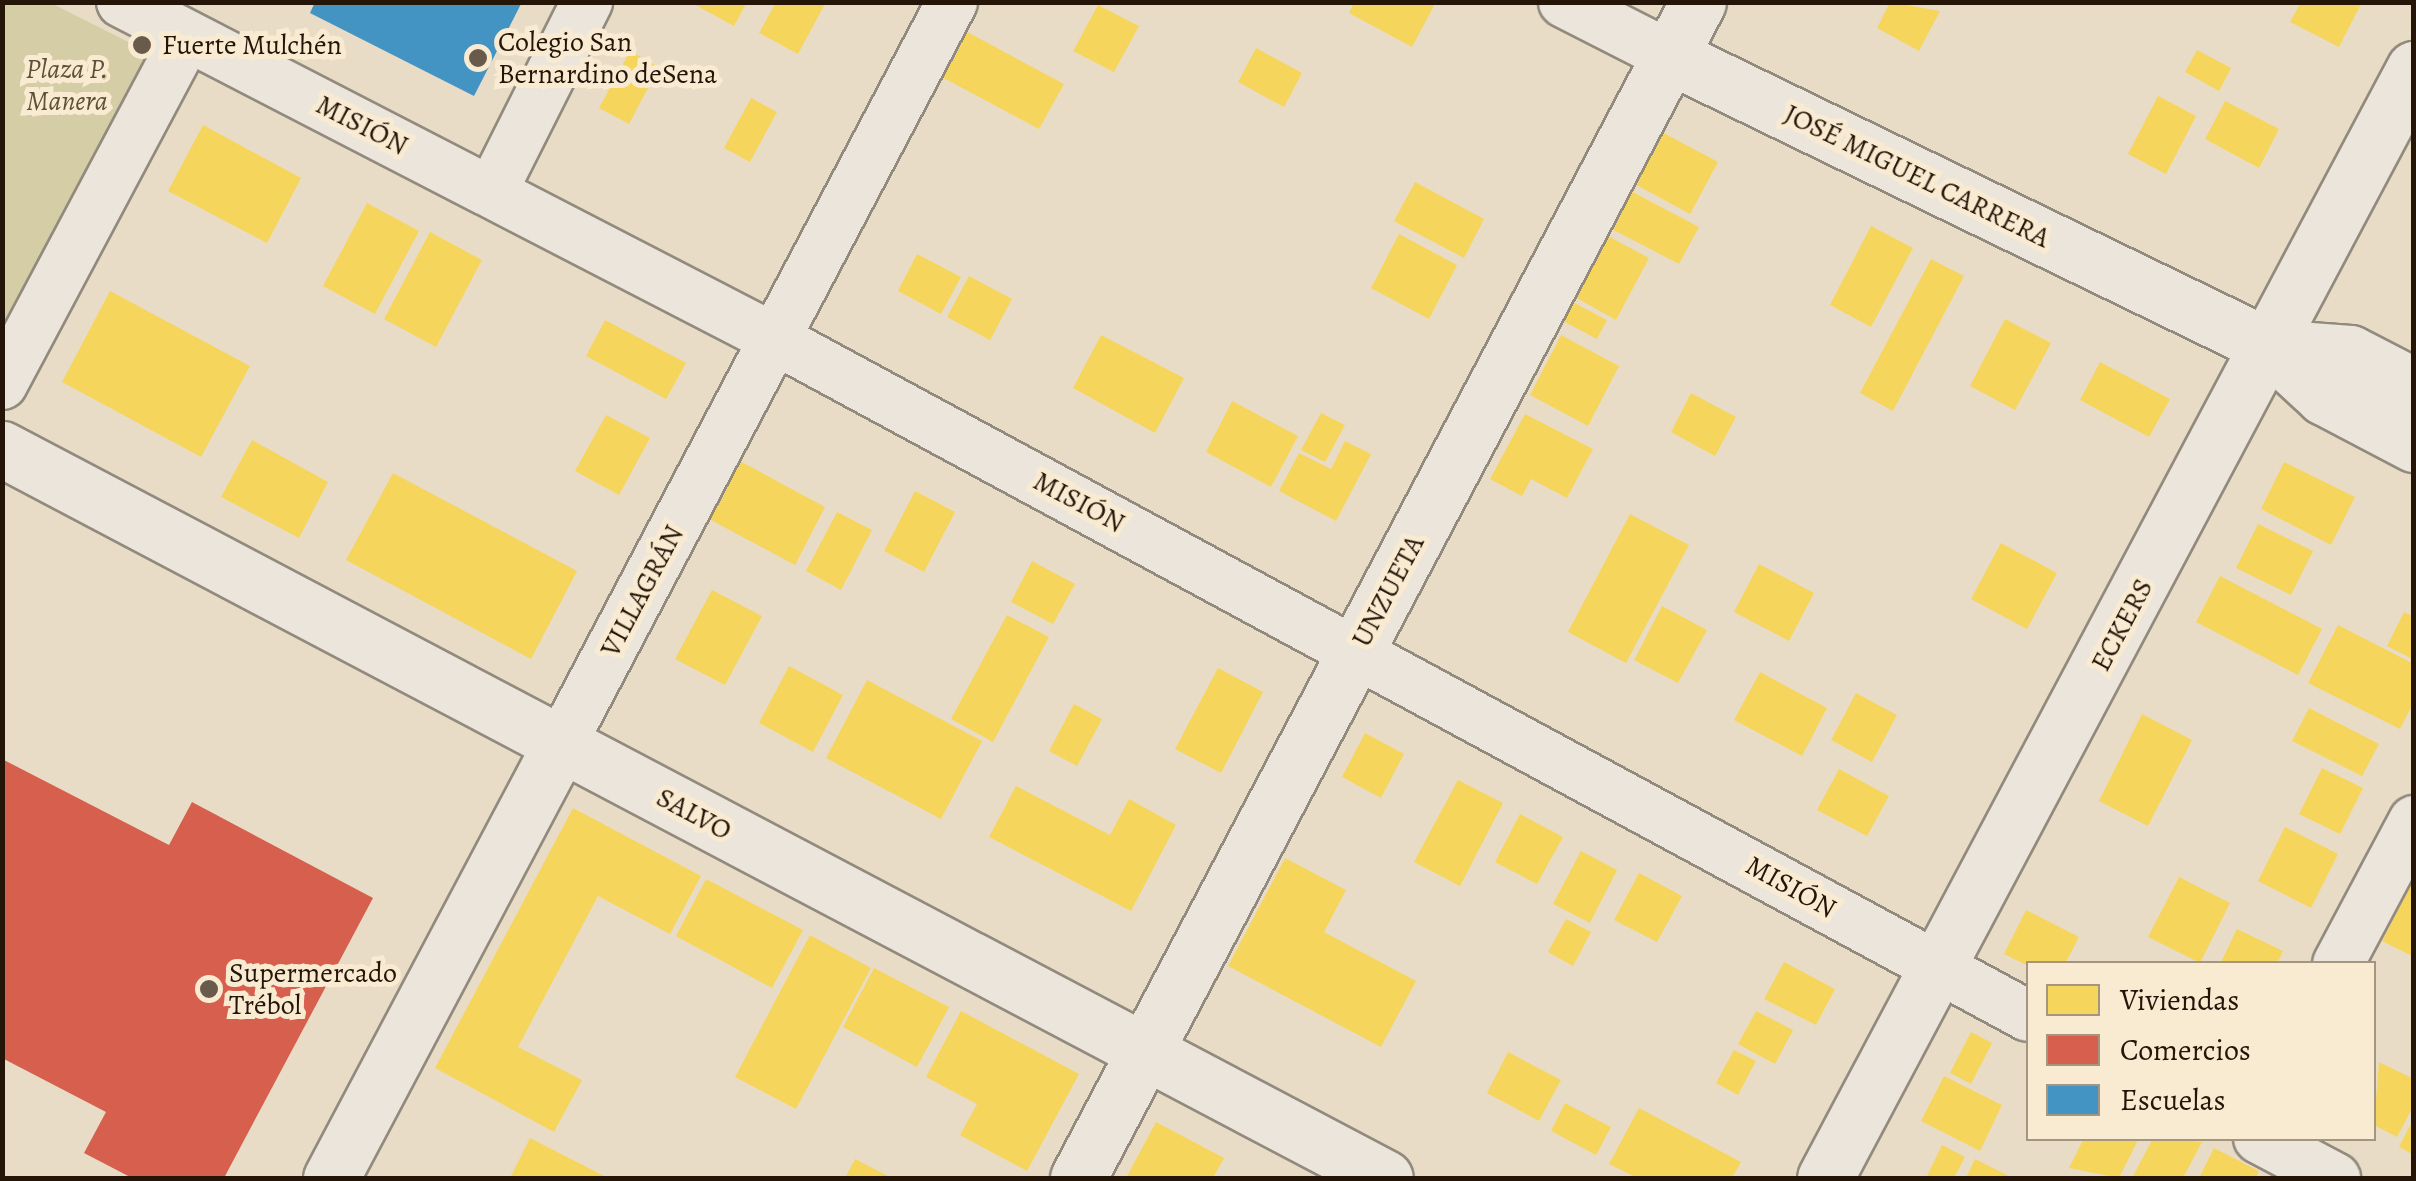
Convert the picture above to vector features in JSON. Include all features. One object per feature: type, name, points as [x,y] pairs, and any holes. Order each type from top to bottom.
[{"type":"street","name":"MISIÓN","points":[[122,2],[775,339],[1357,650],[2026,1015]]},
{"type":"street","points":[[492,191],[587,2]]},
{"type":"street","name":"VILLAGRÁN","points":[[331,1178],[952,2]]},
{"type":"street","name":"JOSÉ MIGUEL CARRERA","points":[[1564,2],[1670,56],[2277,335],[2350,353],[2414,386]]},
{"type":"street","name":"UNZUETA","points":[[1078,1178],[1698,2]]},
{"type":"street","points":[[2,384],[187,36]]},
{"type":"street","name":"ECKERS","points":[[1825,1178],[2277,335],[2414,69]]},
{"type":"street","name":"JOSÉ MIGUEL CARRERA","points":[[2277,335],[2324,398],[2414,444]]},
{"type":"street","name":"SALVO","points":[[2,449],[1385,1178]]},
{"type":"street","points":[[2340,961],[2414,821]]},
{"type":"street","points":[[2266,1141],[2335,1178]]},
{"type":"green space","name":"Plaza P. Manera","points":[[3,3],[51,3],[156,56],[3,360]]},
{"type":"building: Viviendas","points":[[690,2],[747,2],[734,26]]},
{"type":"building: Viviendas","points":[[776,2],[826,2],[798,54],[759,33]]},
{"type":"building: Viviendas","points":[[1354,2],[1436,2],[1412,47],[1349,13]]},
{"type":"building: Viviendas","points":[[1890,2],[1940,11],[1919,51],[1877,28]]},
{"type":"building: Viviendas","points":[[2301,2],[2362,2],[2339,47],[2290,22]]},
{"type":"building: Viviendas","points":[[1098,5],[1139,26],[1114,72],[1073,51]]},
{"type":"building: Viviendas","points":[[958,27],[1064,84],[1039,129],[934,73]]},
{"type":"building: Viviendas","points":[[1256,48],[1302,73],[1284,107],[1238,82]]},
{"type":"building: Viviendas","points":[[2197,50],[2231,68],[2219,91],[2185,72]]},
{"type":"building: Viviendas","points":[[630,51],[659,67],[629,124],[599,108]]},
{"type":"building: Viviendas","points":[[2158,96],[2196,116],[2166,174],[2128,154]]},
{"type":"building: Viviendas","points":[[751,98],[777,112],[750,162],[724,148]]},
{"type":"building: Viviendas","points":[[2225,101],[2279,129],[2259,168],[2205,139]]},
{"type":"building: Viviendas","points":[[203,125],[301,178],[267,243],[168,191]]},
{"type":"building: Viviendas","points":[[1658,130],[1718,162],[1690,214],[1631,182]]},
{"type":"building: Viviendas","points":[[1415,182],[1484,219],[1464,258],[1394,221]]},
{"type":"building: Viviendas","points":[[1625,188],[1699,227],[1679,264],[1606,226]]},
{"type":"building: Viviendas","points":[[367,203],[419,231],[375,314],[323,286]]},
{"type":"building: Viviendas","points":[[1871,226],[1913,248],[1871,327],[1830,305]]},
{"type":"building: Viviendas","points":[[430,232],[482,260],[436,347],[384,319]]},
{"type":"building: Viviendas","points":[[1399,234],[1457,265],[1429,319],[1371,288]]},
{"type":"building: Viviendas","points":[[1604,234],[1649,258],[1616,320],[1571,295]]},
{"type":"building: Viviendas","points":[[917,254],[961,277],[941,314],[898,291]]},
{"type":"building: Viviendas","points":[[1931,259],[1964,276],[1893,411],[1860,393]]},
{"type":"building: Viviendas","points":[[969,276],[1012,299],[990,340],[947,317]]},
{"type":"building: Viviendas","points":[[110,291],[250,366],[201,457],[62,382]]},
{"type":"building: Viviendas","points":[[1569,300],[1607,320],[1597,339],[1559,319]]},
{"type":"building: Viviendas","points":[[2005,319],[2051,343],[2015,410],[1970,386]]},
{"type":"building: Viviendas","points":[[605,320],[686,363],[666,399],[586,356]]},
{"type":"building: Viviendas","points":[[1101,335],[1184,378],[1155,433],[1073,388]]},
{"type":"building: Viviendas","points":[[1561,335],[1619,366],[1588,426],[1530,395]]},
{"type":"building: Viviendas","points":[[2100,362],[2170,399],[2149,437],[2080,400]]},
{"type":"building: Viviendas","points":[[1691,393],[1736,417],[1715,456],[1671,432]]},
{"type":"building: Viviendas","points":[[1232,401],[1298,436],[1271,487],[1206,452]]},
{"type":"building: Viviendas","points":[[1321,413],[1345,425],[1325,462],[1301,450]]},
{"type":"building: Viviendas","points":[[1525,414],[1593,449],[1567,498],[1531,479],[1522,496],[1490,479]]},
{"type":"building: Viviendas","points":[[606,415],[650,438],[619,495],[575,471]]},
{"type":"building: Viviendas","points":[[252,440],[328,482],[299,538],[221,497]]},
{"type":"building: Viviendas","points":[[1345,441],[1371,454],[1336,521],[1279,491],[1299,453],[1331,469]]},
{"type":"building: Viviendas","points":[[740,461],[825,507],[795,565],[709,519]]},
{"type":"building: Viviendas","points":[[2284,462],[2355,497],[2331,545],[2261,509]]},
{"type":"building: Viviendas","points":[[393,473],[577,571],[531,659],[346,560]]},
{"type":"building: Viviendas","points":[[915,491],[955,512],[924,572],[884,551]]},
{"type":"building: Viviendas","points":[[837,512],[872,530],[841,590],[806,571]]},
{"type":"building: Viviendas","points":[[1630,514],[1689,545],[1626,663],[1568,632]]},
{"type":"building: Viviendas","points":[[2258,524],[2313,551],[2291,595],[2236,568]]},
{"type":"building: Viviendas","points":[[2001,543],[2057,573],[2027,629],[1971,599]]},
{"type":"building: Viviendas","points":[[1032,561],[1075,584],[1053,624],[1011,602]]},
{"type":"building: Viviendas","points":[[1759,564],[1814,593],[1789,641],[1734,612]]},
{"type":"building: Viviendas","points":[[2220,576],[2322,629],[2298,675],[2196,622]]},
{"type":"building: Viviendas","points":[[712,590],[762,616],[725,685],[675,659]]},
{"type":"building: Viviendas","points":[[1662,606],[1707,630],[1678,683],[1634,660]]},
{"type":"building: Viviendas","points":[[2404,612],[2414,617],[2414,660],[2387,646]]},
{"type":"building: Viviendas","points":[[1007,615],[1049,637],[993,742],[951,719]]},
{"type":"building: Viviendas","points":[[2338,625],[2414,664],[2414,702],[2400,729],[2308,683]]},
{"type":"building: Viviendas","points":[[789,666],[843,695],[813,752],[759,723]]},
{"type":"building: Viviendas","points":[[1218,668],[1263,692],[1221,773],[1175,749]]},
{"type":"building: Viviendas","points":[[1760,672],[1827,708],[1802,756],[1734,720]]},
{"type":"building: Viviendas","points":[[867,680],[982,741],[941,819],[826,758]]},
{"type":"building: Viviendas","points":[[1856,693],[1897,715],[1872,762],[1831,740]]},
{"type":"building: Viviendas","points":[[1074,704],[1102,719],[1077,766],[1049,751]]},
{"type":"building: Viviendas","points":[[2309,708],[2379,744],[2362,776],[2292,741]]},
{"type":"building: Viviendas","points":[[2142,714],[2192,740],[2148,826],[2099,801]]},
{"type":"building: Viviendas","points":[[1365,733],[1404,754],[1381,798],[1342,777]]},
{"type":"building: Viviendas","points":[[2322,768],[2363,788],[2340,834],[2299,814]]},
{"type":"building: Viviendas","points":[[1839,769],[1889,796],[1867,836],[1817,810]]},
{"type":"building: Viviendas","points":[[1458,780],[1503,803],[1460,886],[1414,862]]},
{"type":"building: Viviendas","points":[[1016,786],[1110,835],[1129,799],[1176,825],[1131,911],[989,837]]},
{"type":"building: Viviendas","points":[[573,808],[701,876],[670,934],[598,896],[518,1047],[582,1080],[554,1132],[435,1068]]},
{"type":"building: Viviendas","points":[[1520,814],[1563,837],[1537,884],[1495,862]]},
{"type":"building: Viviendas","points":[[2285,827],[2338,854],[2311,908],[2258,881]]},
{"type":"building: Viviendas","points":[[1581,851],[1617,870],[1590,923],[1553,904]]},
{"type":"building: Viviendas","points":[[1285,858],[1346,890],[1324,932],[1416,981],[1381,1047],[1228,966]]},
{"type":"building: Viviendas","points":[[1639,873],[1682,896],[1657,942],[1614,920]]},
{"type":"building: Viviendas","points":[[2179,877],[2230,903],[2201,961],[2148,937]]},
{"type":"building: Viviendas","points":[[706,879],[803,930],[772,988],[676,936]]},
{"type":"building: Viviendas","points":[[2411,885],[2414,886],[2414,957],[2382,941]]},
{"type":"building: Viviendas","points":[[2026,910],[2079,937],[2067,961],[2026,961],[2026,965],[2004,954]]},
{"type":"building: Viviendas","points":[[1566,919],[1591,932],[1573,966],[1548,952]]},
{"type":"building: Viviendas","points":[[2237,929],[2283,951],[2278,961],[2221,961]]},
{"type":"building: Viviendas","points":[[810,935],[871,968],[796,1109],[735,1077]]},
{"type":"building: Viviendas","points":[[1784,962],[1835,989],[1816,1025],[1764,999]]},
{"type":"building: Viviendas","points":[[874,968],[949,1007],[917,1067],[843,1027]]},
{"type":"building: Viviendas","points":[[961,1011],[1079,1074],[1027,1171],[960,1135],[977,1104],[926,1077]]},
{"type":"building: Viviendas","points":[[1756,1011],[1793,1030],[1775,1064],[1738,1044]]},
{"type":"building: Viviendas","points":[[1971,1032],[1992,1043],[1971,1084],[1950,1073]]},
{"type":"building: Viviendas","points":[[1734,1050],[1756,1061],[1738,1095],[1716,1083]]},
{"type":"building: Viviendas","points":[[1508,1052],[1561,1080],[1539,1121],[1487,1093]]},
{"type":"building: Viviendas","points":[[2379,1062],[2414,1079],[2414,1105],[2397,1137],[2376,1126]]},
{"type":"building: Viviendas","points":[[1944,1076],[2002,1105],[1980,1151],[1921,1121]]},
{"type":"building: Viviendas","points":[[1565,1103],[1611,1127],[1596,1155],[1551,1131]]},
{"type":"building: Viviendas","points":[[1639,1108],[1741,1162],[1732,1178],[1637,1178],[1609,1164]]},
{"type":"building: Viviendas","points":[[2414,1118],[2414,1155],[2399,1147]]},
{"type":"building: Viviendas","points":[[1156,1122],[1224,1158],[1213,1178],[1126,1178]]},
{"type":"building: Viviendas","points":[[530,1138],[608,1178],[510,1178]]},
{"type":"building: Viviendas","points":[[2082,1141],[2138,1141],[2119,1178],[2069,1168]]},
{"type":"building: Viviendas","points":[[2151,1141],[2202,1142],[2183,1178],[2132,1178]]},
{"type":"building: Viviendas","points":[[1942,1145],[1965,1157],[1954,1178],[1926,1178]]},
{"type":"building: Viviendas","points":[[2214,1148],[2259,1171],[2256,1178],[2199,1178]]},
{"type":"building: Viviendas","points":[[855,1159],[892,1178],[845,1178]]},
{"type":"building: Viviendas","points":[[1975,1159],[2013,1178],[1966,1178]]},
{"type":"building: Comercios","name":"Supermercado Trébol","points":[[2,759],[169,845],[192,802],[373,898],[224,1178],[132,1178],[84,1153],[106,1112],[2,1058]]},
{"type":"building: Escuelas","points":[[315,2],[522,2],[474,96],[310,13]]},
{"type":"place","name":"Fuerte Mulchén","points":[[142,45]]},
{"type":"place","name":"Colegio San Bernardino deSena","points":[[478,58]]},
{"type":"place","name":"Supermercado Trébol","points":[[209,989]]}]
